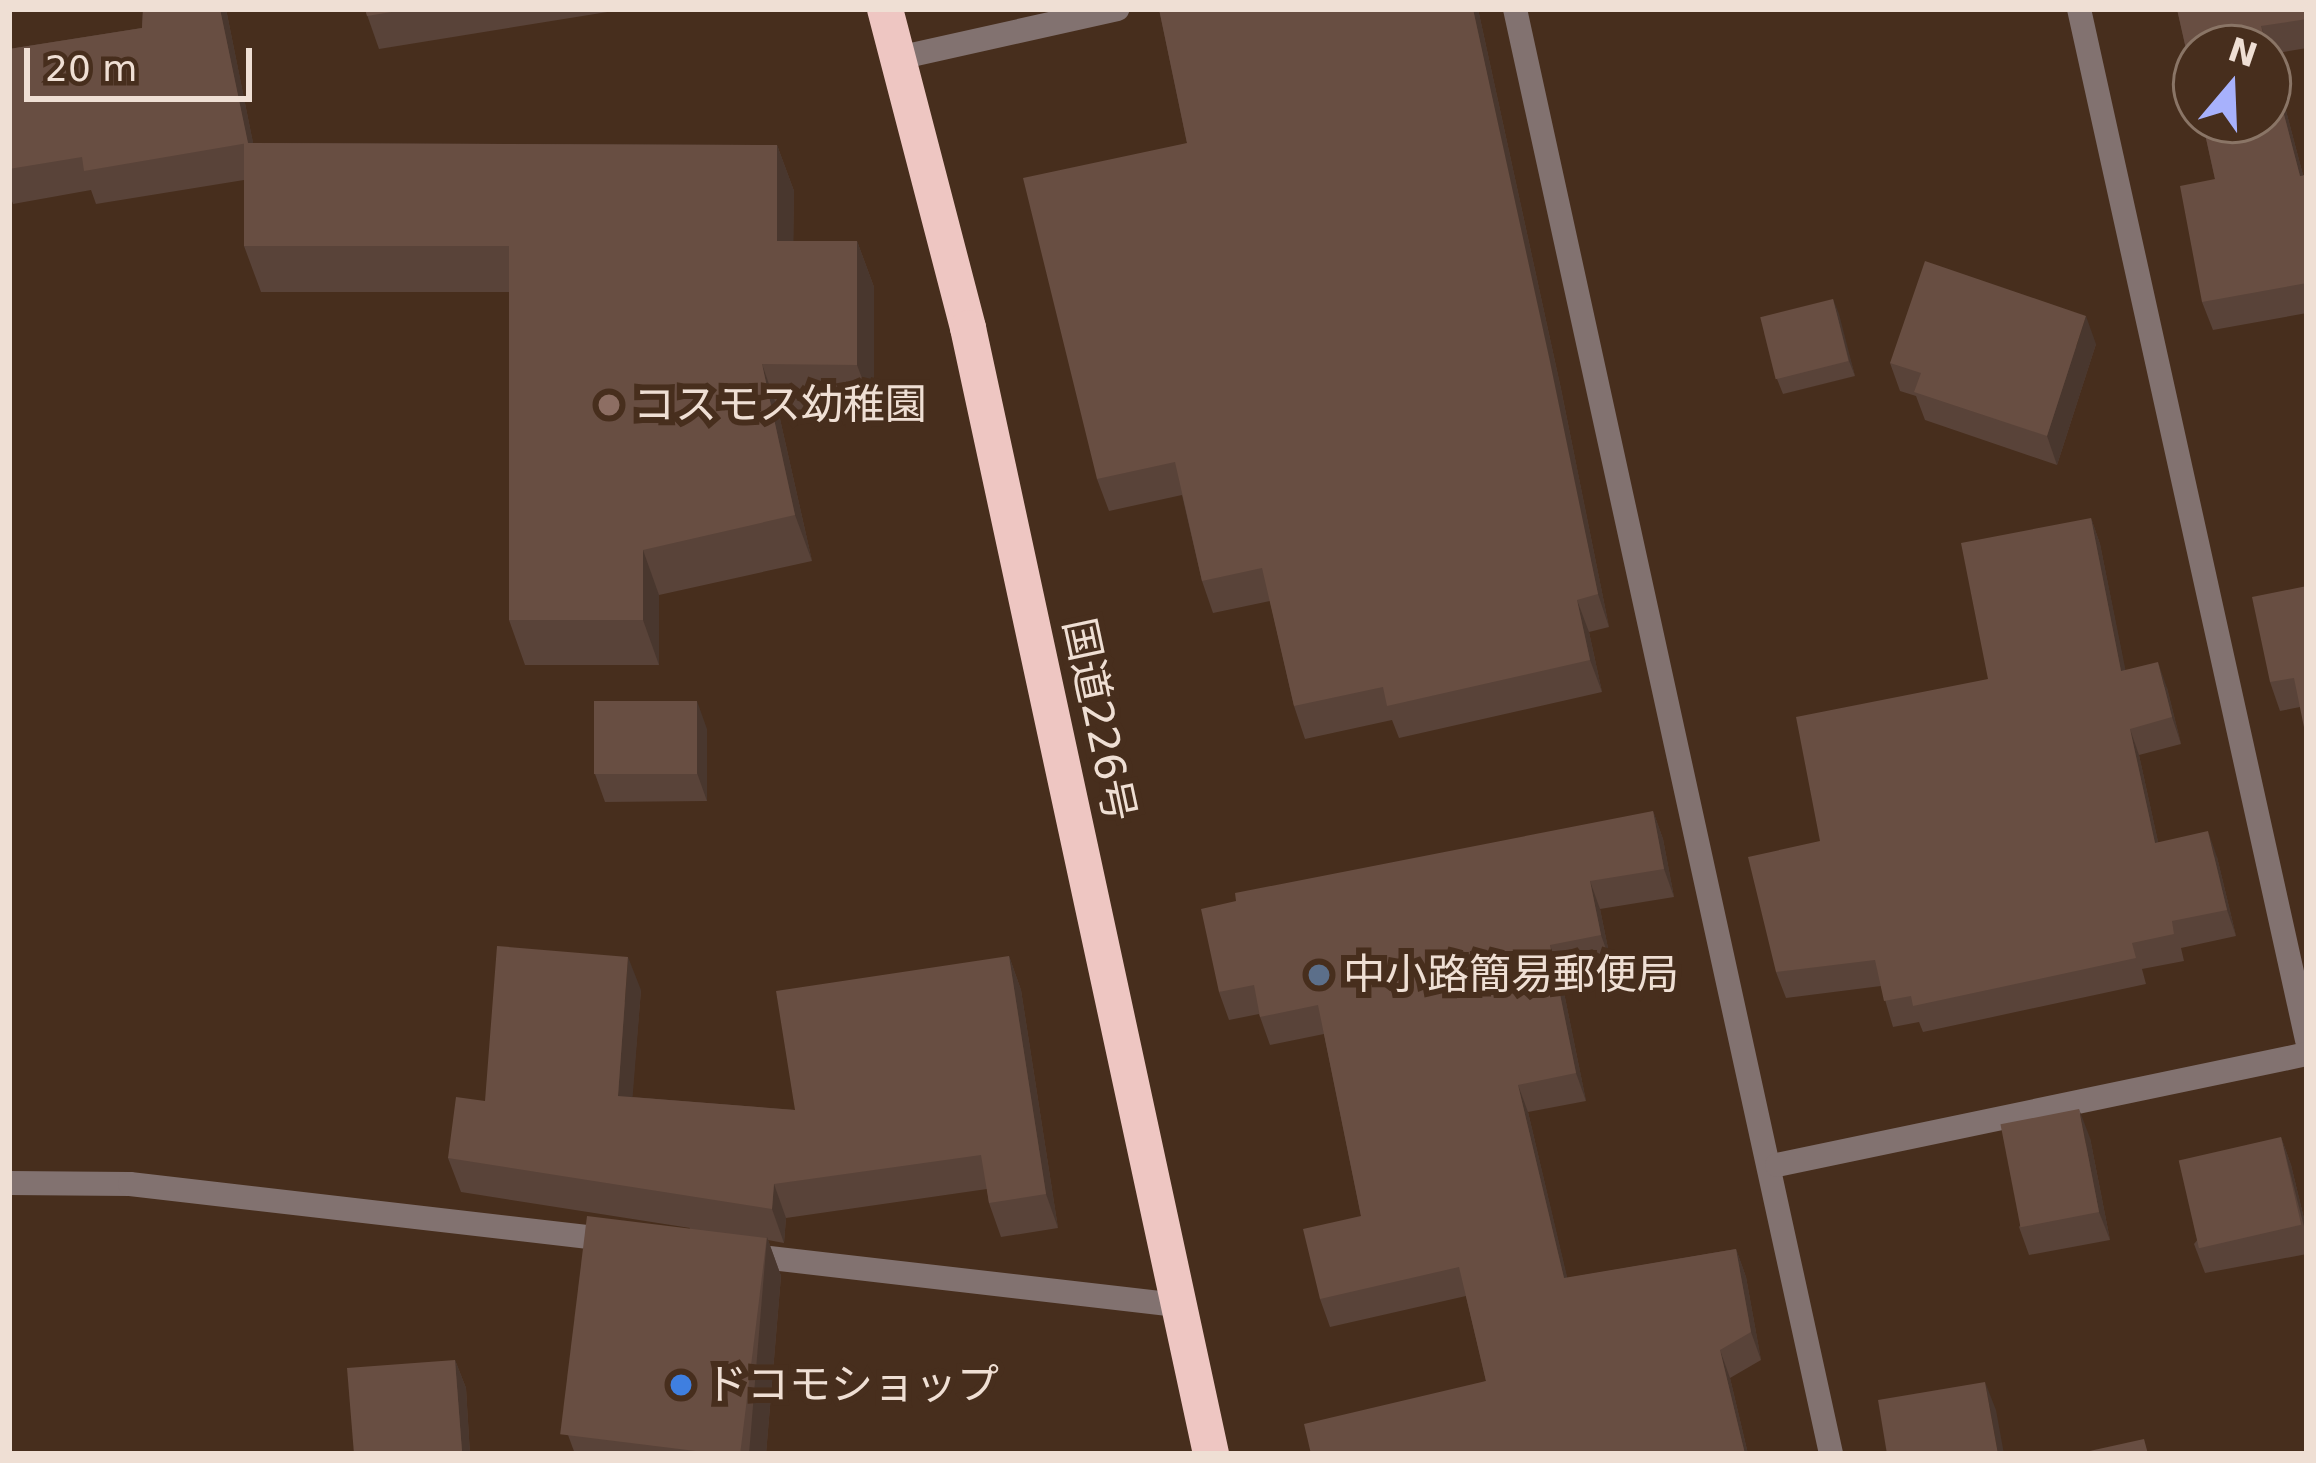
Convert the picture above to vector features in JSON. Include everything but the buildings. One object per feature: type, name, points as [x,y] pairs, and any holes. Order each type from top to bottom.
[{"type":"highway","name":"国道226号","points":[[885,9],[1210,1454]]},
{"type":"street","points":[[898,58],[1118,9]]},
{"type":"street","points":[[1515,9],[1777,1166],[1832,1454]]},
{"type":"street","points":[[2079,9],[2307,1040]]},
{"type":"street","points":[[1777,1166],[2307,1054]]},
{"type":"street","points":[[9,1183],[130,1184],[643,1243]]},
{"type":"street","points":[[713,1251],[1179,1305]]},
{"type":"place","name":"コスモス幼稚園","points":[[609,405]]},
{"type":"place","name":"中小路簡易郵便局","points":[[1319,975]]},
{"type":"place","name":"ドコモショップ","points":[[681,1385]]}]
